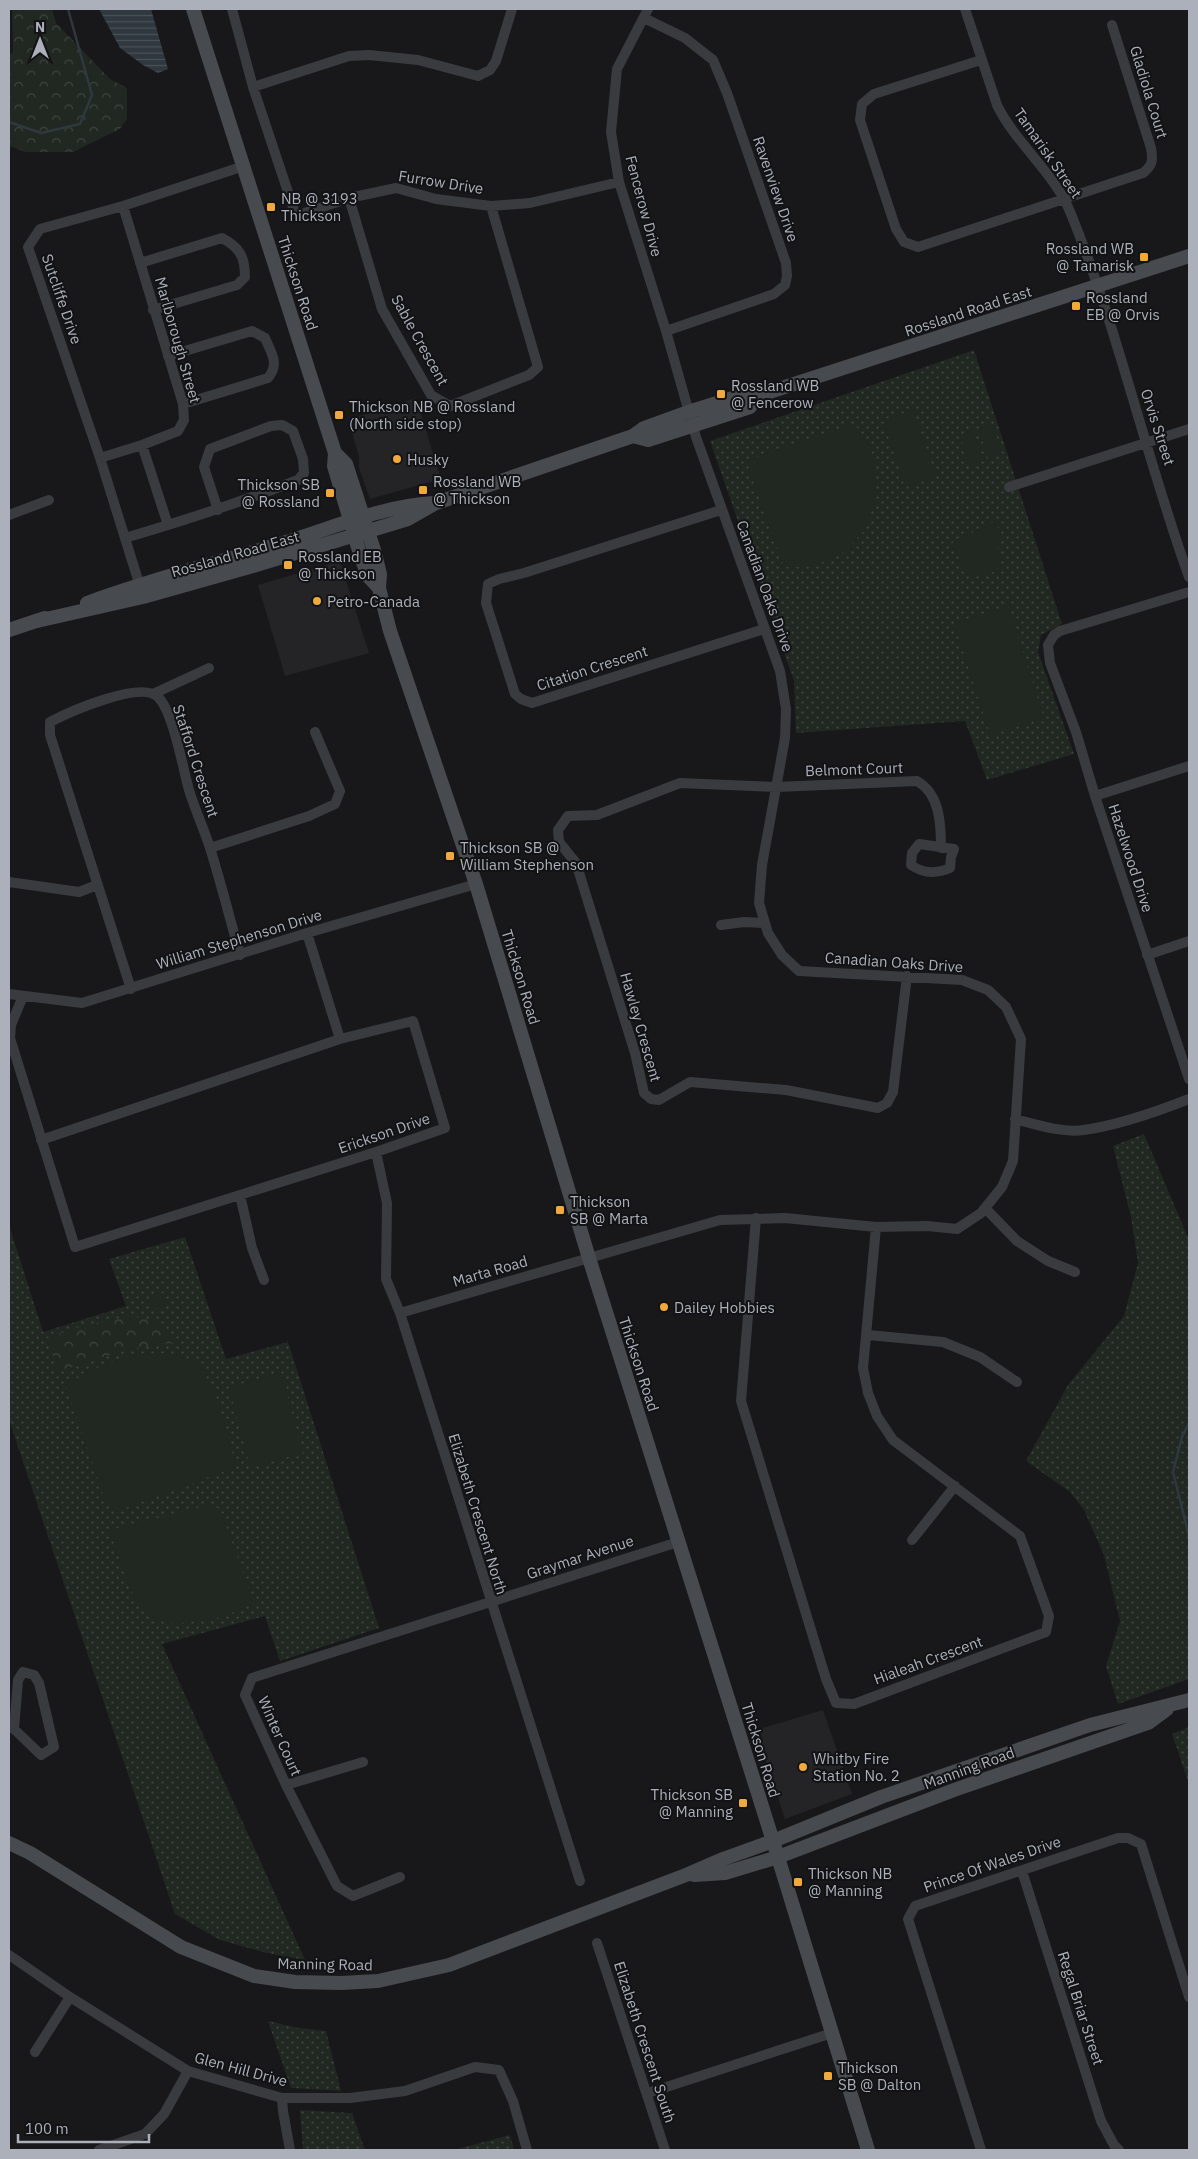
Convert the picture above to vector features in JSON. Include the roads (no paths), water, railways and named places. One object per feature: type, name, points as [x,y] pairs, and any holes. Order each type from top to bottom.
[{"type":"main road","name":"Thickson Road","points":[[193,9],[335,453],[334,466],[352,529],[368,576],[379,588]]},
{"type":"main road","name":"Rossland Road East","points":[[37,621],[143,597],[352,529],[410,504],[436,503],[634,436],[644,428],[690,419],[746,394],[757,396],[1189,256]]},
{"type":"main road","name":"Thickson Road","points":[[335,453],[346,464],[366,524],[380,574],[379,588],[390,631],[476,884],[589,1258],[773,1841],[868,2150]]},
{"type":"main road","name":"Rossland Road East","points":[[9,630],[139,584],[352,529]]},
{"type":"main road","name":"Manning Road","points":[[9,1843],[30,1853],[181,1947],[254,1976],[295,1982],[340,1983],[378,1981],[449,1964],[686,1875],[723,1858],[773,1841],[881,1797],[1090,1726],[1189,1700]]},
{"type":"main road","name":"Manning Road","points":[[686,1875],[725,1873],[778,1857],[954,1790],[1148,1723],[1174,1705]]},
{"type":"street","name":"Furrow Drive","points":[[232,9],[253,88],[296,216],[349,198],[396,188],[436,198],[491,206],[530,203],[618,182]]},
{"type":"street","points":[[253,88],[349,56],[369,55],[418,60],[478,76],[490,70],[496,61],[512,9]]},
{"type":"street","name":"Tamarisk Street","points":[[965,9],[981,60],[1003,118],[1064,199],[1071,212],[1096,286]]},
{"type":"street","name":"Fencerow Drive","points":[[646,14],[616,69],[610,132],[618,182],[666,331],[690,419]]},
{"type":"street","name":"Ravenview Drive","points":[[646,14],[685,38],[714,60],[786,263],[787,276],[785,285],[774,294],[666,331]]},
{"type":"street","name":"Gladiola Court","points":[[1064,199],[1143,173],[1150,167],[1153,159],[1112,24]]},
{"type":"street","points":[[981,60],[874,94],[862,104],[860,120],[896,228],[904,242],[918,247],[1064,199]]},
{"type":"street","name":"Sutcliffe Drive","points":[[139,584],[100,458],[28,247],[40,229],[123,206],[244,166]]},
{"type":"street","name":"Sable Crescent","points":[[349,198],[382,309],[431,395],[450,406],[528,376],[538,367],[491,206]]},
{"type":"street","name":"Marlborough Street","points":[[100,458],[178,431],[184,420],[183,404],[123,206]]},
{"type":"street","points":[[140,263],[222,238],[237,246],[245,267],[245,276],[237,285],[154,310]]},
{"type":"street","name":"Orvis Street","points":[[1096,286],[1189,577]]},
{"type":"street","points":[[168,356],[252,331],[265,338],[274,361],[274,370],[268,378],[183,404]]},
{"type":"street","name":"Canadian Oaks Drive","points":[[589,1258],[720,1220],[785,1218],[876,1227],[927,1226],[957,1229],[981,1213],[1002,1187],[1013,1161],[1021,1039],[1006,1007],[988,990],[962,980],[799,971],[782,955],[768,933],[759,903],[762,865],[785,738],[786,709],[780,671],[690,419]]},
{"type":"street","points":[[124,538],[218,510],[298,480],[304,473],[303,459],[293,430],[282,426],[271,426],[210,449],[204,467],[218,510]]},
{"type":"street","points":[[1008,487],[1189,429]]},
{"type":"street","points":[[142,445],[168,525]]},
{"type":"street","points":[[9,514],[49,500]]},
{"type":"street","name":"Citation Crescent","points":[[721,510],[488,584],[486,603],[515,694],[521,699],[532,703],[764,629]]},
{"type":"street","name":"Hazelwood Drive","points":[[1189,592],[1060,631],[1054,635],[1048,645],[1050,664],[1076,732],[1095,796],[1189,1079]]},
{"type":"street","points":[[153,694],[209,668]]},
{"type":"street","name":"Stafford Crescent","points":[[131,989],[50,735],[50,722],[67,713],[131,692],[145,691],[153,694],[158,697],[168,714],[190,792],[210,848],[240,955]]},
{"type":"street","points":[[210,848],[309,816],[335,804],[340,790],[315,732]]},
{"type":"street","points":[[1095,796],[1189,766]]},
{"type":"street","name":"Belmont Court","points":[[777,787],[917,781],[926,786],[940,817],[941,848]]},
{"type":"street","name":"Hawley Crescent","points":[[777,787],[680,783],[598,815],[568,816],[558,830],[559,842],[576,863],[635,1053],[644,1093],[651,1099],[659,1100],[690,1082],[786,1090],[878,1108],[888,1103],[893,1092],[908,976]]},
{"type":"street","points":[[9,882],[78,892],[97,885]]},
{"type":"street","name":"William Stephenson Drive","points":[[9,994],[82,1003],[307,933],[476,884]]},
{"type":"street","points":[[721,926],[744,922],[765,924]]},
{"type":"street","points":[[307,933],[340,1039]]},
{"type":"street","points":[[1147,955],[1189,941]]},
{"type":"street","name":"Erickson Drive","points":[[23,996],[11,1025],[10,1038],[41,1140],[75,1247],[376,1152],[445,1128],[412,1021],[340,1039],[41,1140]]},
{"type":"street","points":[[1015,1119],[1051,1128],[1083,1130],[1156,1112],[1189,1099]]},
{"type":"street","name":"Elizabeth Crescent North","points":[[376,1152],[387,1202],[386,1279],[400,1313],[580,1880]]},
{"type":"street","points":[[240,1195],[252,1248],[264,1280]]},
{"type":"street","points":[[985,1208],[1017,1241],[1048,1261],[1075,1272]]},
{"type":"street","name":"Hialeah Crescent","points":[[756,1218],[741,1401],[826,1679],[836,1703],[854,1704],[1046,1632],[1049,1616],[1020,1536],[893,1440],[876,1416],[868,1393],[863,1368],[868,1336],[876,1227]]},
{"type":"street","name":"Marta Road","points":[[400,1313],[589,1258]]},
{"type":"street","points":[[868,1336],[943,1342],[980,1357],[1017,1382]]},
{"type":"street","points":[[912,1540],[955,1486]]},
{"type":"street","name":"Graymar Avenue","points":[[490,1601],[678,1542]]},
{"type":"street","name":"Winter Court","points":[[400,1877],[352,1896],[337,1886],[286,1785],[245,1695],[252,1678],[490,1601]]},
{"type":"street","points":[[24,1672],[34,1675],[39,1683],[54,1747],[41,1755],[11,1728],[18,1680],[24,1672]]},
{"type":"street","points":[[286,1785],[362,1762]]},
{"type":"street","name":"Prince Of Wales Drive","points":[[981,2150],[908,1919],[915,1906],[1118,1838],[1128,1838],[1141,1844],[1189,1997]]},
{"type":"street","name":"Regal Briar Street","points":[[1022,1871],[1101,2121],[1114,2145],[1119,2150]]},
{"type":"street","name":"Elizabeth Crescent South","points":[[597,1943],[665,2150]]},
{"type":"street","name":"Glen Hill Drive","points":[[9,1955],[70,1997],[188,2071],[282,2098],[350,2098],[405,2091],[475,2067],[499,2070],[512,2101],[527,2150]]},
{"type":"street","points":[[35,2052],[70,1997]]},
{"type":"street","points":[[648,2094],[832,2033]]},
{"type":"street","points":[[99,2150],[145,2134],[164,2114],[188,2071]]},
{"type":"street","points":[[282,2098],[290,2150]]},
{"type":"waterway","points":[[9,122],[41,133],[80,124],[92,95],[68,9]]},
{"type":"waterway","points":[[1189,1423],[1182,1437],[1173,1472],[1189,1536]]},
{"type":"place","name":"NB @ 3193 Thickson","points":[[271,207]]},
{"type":"place","name":"Rossland WB @ Tamarisk","points":[[1144,257]]},
{"type":"place","name":"Rossland EB @ Orvis","points":[[1076,306]]},
{"type":"place","name":"Rossland WB @ Fencerow","points":[[721,394]]},
{"type":"place","name":"Thickson NB @ Rossland (North side stop)","points":[[339,415]]},
{"type":"place","name":"Husky","points":[[397,459]]},
{"type":"place","name":"Rossland WB @ Thickson","points":[[423,490]]},
{"type":"place","name":"Thickson SB @ Rossland","points":[[330,493]]},
{"type":"place","name":"Rossland EB @ Thickson","points":[[288,565]]},
{"type":"place","name":"Petro-Canada","points":[[317,601]]},
{"type":"place","name":"Thickson SB @ William Stephenson","points":[[450,856]]},
{"type":"place","name":"Thickson SB @ Marta","points":[[560,1210]]},
{"type":"place","name":"Dailey Hobbies","points":[[664,1307]]},
{"type":"place","name":"Whitby Fire Station No. 2","points":[[803,1767]]},
{"type":"place","name":"Thickson SB @ Manning","points":[[743,1803]]},
{"type":"place","name":"Thickson NB @ Manning","points":[[798,1882]]},
{"type":"place","name":"Thickson SB @ Dalton","points":[[828,2076]]}]
